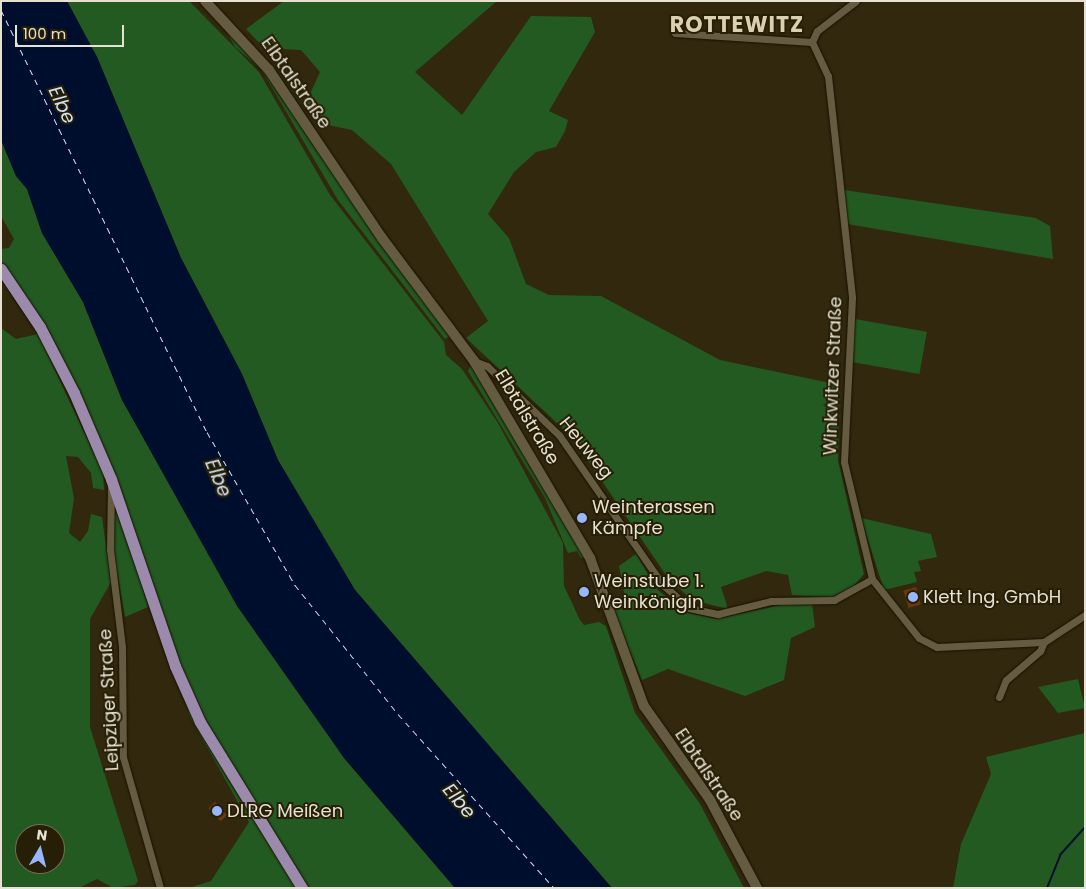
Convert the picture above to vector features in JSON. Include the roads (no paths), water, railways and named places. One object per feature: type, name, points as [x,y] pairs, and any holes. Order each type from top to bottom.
[{"type":"main road","points":[[1,269],[66,376],[111,479],[147,584],[200,722],[302,888]]},
{"type":"street","name":"Elbtalstraße","points":[[205,1],[269,70],[377,230],[474,362],[590,558],[644,706],[710,800],[757,888]]},
{"type":"street","points":[[675,33],[812,42],[818,31],[856,1]]},
{"type":"street","name":"Winkwitzer Straße","points":[[812,42],[828,76],[852,298],[844,462],[872,579],[929,645],[964,649],[1044,642],[1085,615]]},
{"type":"street","name":"Heuweg","points":[[474,362],[487,366],[559,435],[663,585],[689,608],[718,614],[771,601],[834,600],[872,579]]},
{"type":"street","name":"Leipziger Straße","points":[[111,479],[110,537],[122,639],[125,771],[160,888]]},
{"type":"street","points":[[110,537],[113,529],[127,524]]},
{"type":"street","points":[[999,697],[1006,680],[1040,651],[1044,642]]},
{"type":"water","name":"Elbe","points":[[1,1],[67,1],[97,57],[181,258],[242,374],[278,460],[355,590],[612,888],[455,888],[344,758],[237,606],[122,400],[83,302],[42,233],[27,189],[16,176],[1,140]]},
{"type":"waterway","points":[[1047,888],[1060,855],[1085,827]]},
{"type":"place","name":"Weinterassen Kämpfe","points":[[582,518]]},
{"type":"place","name":"Weinstube 1. Weinkönigin","points":[[584,592]]},
{"type":"place","name":"Klett Ing. GmbH","points":[[913,597]]},
{"type":"place","name":"DLRG Meißen","points":[[217,811]]},
{"type":"district","name":"ROTTEWITZ","points":[[737,25]]}]
